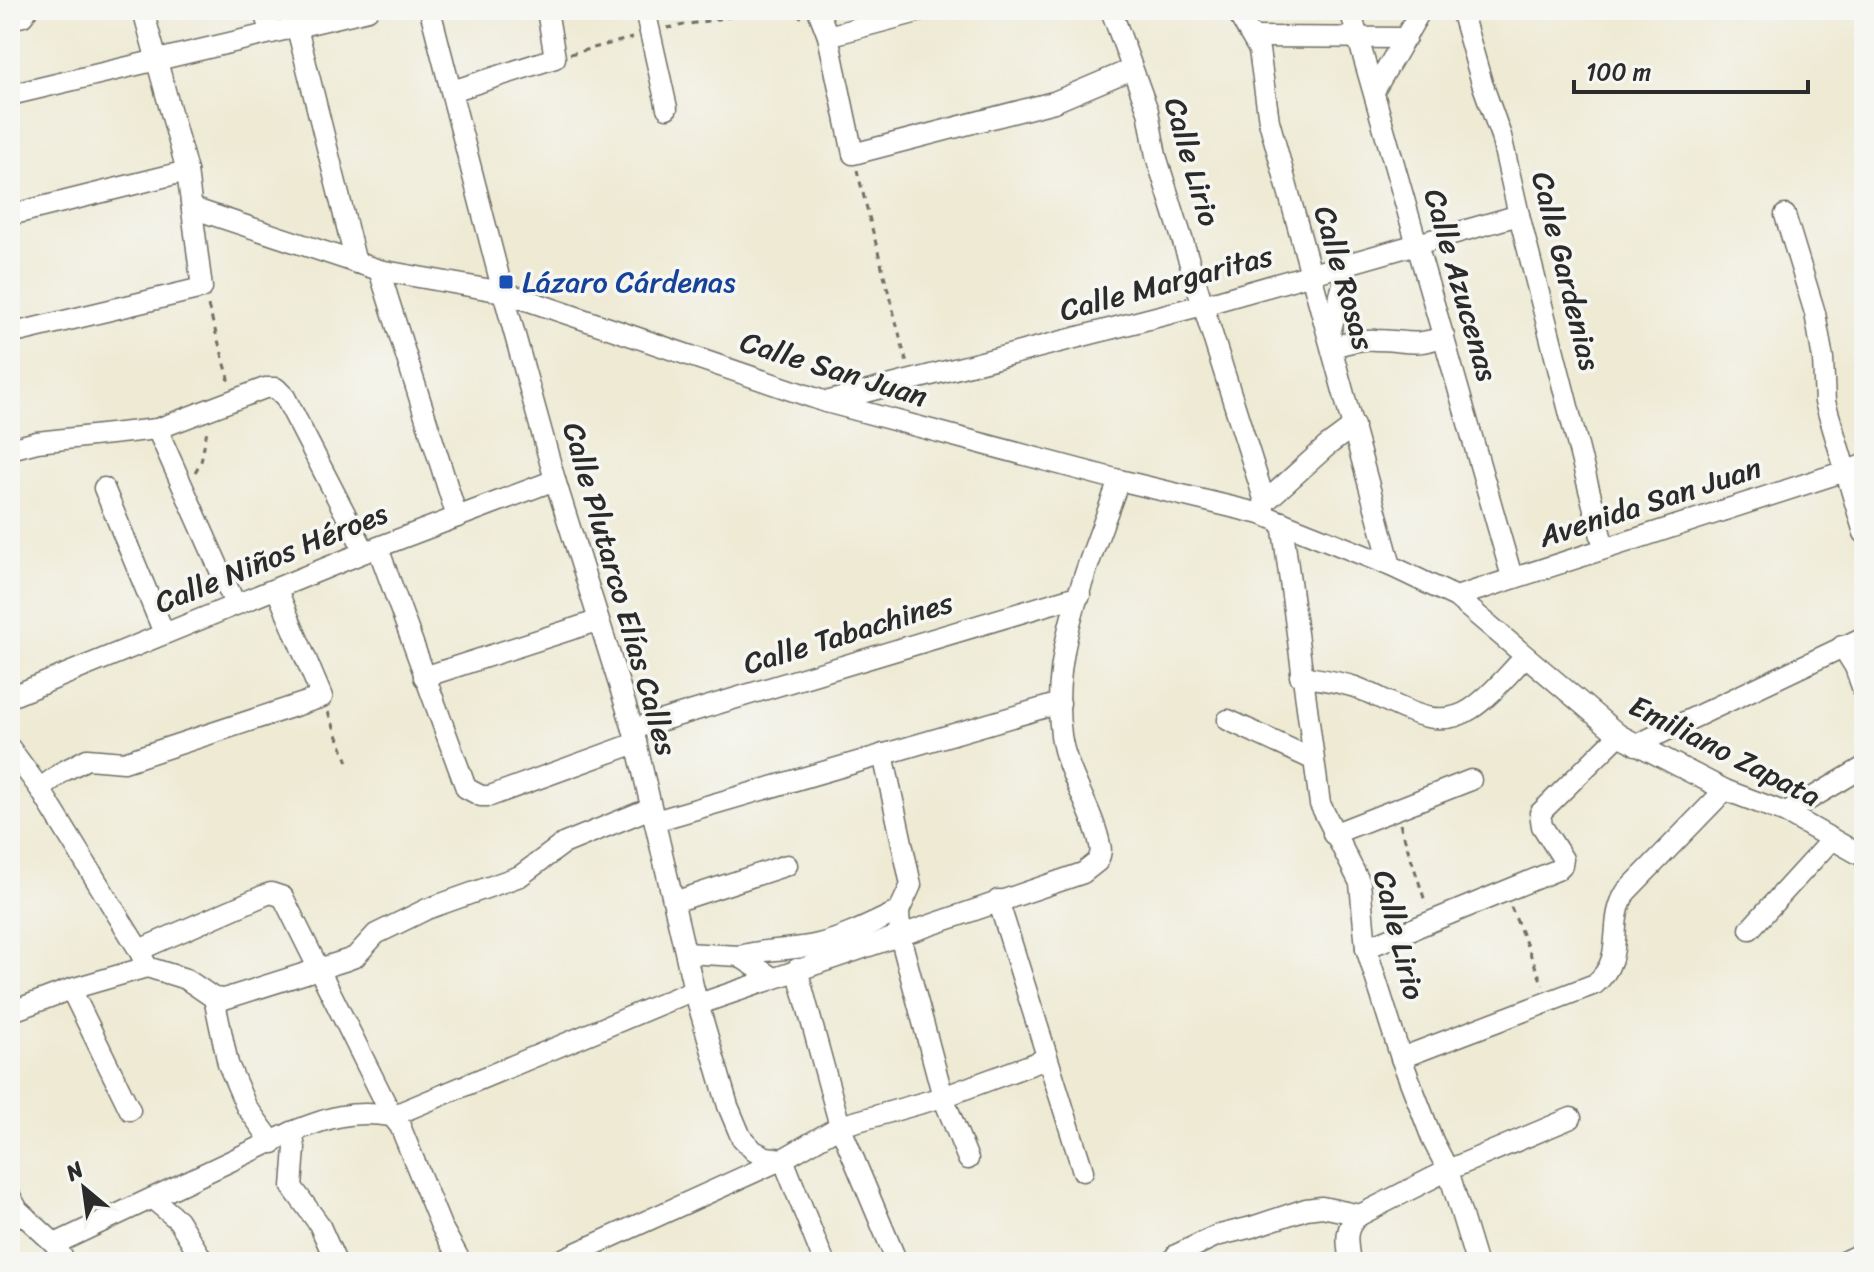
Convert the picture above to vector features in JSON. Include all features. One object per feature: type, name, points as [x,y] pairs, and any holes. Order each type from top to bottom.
[{"type":"street","points":[[10,334],[202,288],[187,171],[143,10]]},
{"type":"street","points":[[263,10],[271,33]]},
{"type":"street","points":[[10,95],[368,10]]},
{"type":"street","name":"Calle Plutarco Elías Calles","points":[[430,10],[555,480],[634,736],[697,997],[728,1106],[741,1137],[754,1151],[766,1157],[783,1159]]},
{"type":"street","points":[[452,91],[555,58],[547,10]]},
{"type":"street","points":[[645,10],[667,108]]},
{"type":"street","points":[[925,10],[823,23],[853,154],[1054,102],[1132,69]]},
{"type":"street","name":"Calle Lirio","points":[[1111,10],[1148,111],[1156,156],[1263,508]]},
{"type":"street","name":"Calle Rosas","points":[[1236,10],[1259,50],[1269,121],[1391,566]]},
{"type":"street","name":"Calle Azucenas","points":[[1350,10],[1512,577]]},
{"type":"street","points":[[1374,91],[1421,10]]},
{"type":"street","name":"Calle Gardenias","points":[[1461,10],[1501,136],[1604,548]]},
{"type":"street","points":[[297,28],[356,263]]},
{"type":"street","points":[[1254,37],[1406,38]]},
{"type":"street","points":[[10,215],[187,171]]},
{"type":"street","name":"Calle San Juan","points":[[192,208],[379,270],[503,292],[826,402],[1119,480],[1263,508],[1282,522],[1391,566],[1456,597]]},
{"type":"street","name":"Calle Margaritas","points":[[826,402],[1203,305],[1519,215]]},
{"type":"street","points":[[1785,215],[1815,313],[1823,359],[1825,402],[1855,468],[1864,533]]},
{"type":"street","points":[[1348,265],[1331,342],[1378,340],[1414,344],[1444,336]]},
{"type":"street","points":[[379,270],[457,517]]},
{"type":"street","points":[[10,449],[37,442],[157,429],[265,388],[276,388],[285,397],[372,550],[424,677],[597,621]]},
{"type":"street","points":[[1263,508],[1327,446],[1354,426]]},
{"type":"street","points":[[157,429],[235,604]]},
{"type":"street","name":"Avenida San Juan","points":[[1456,597],[1855,468]]},
{"type":"street","name":"Calle Niños Héroes","points":[[10,697],[235,604],[555,480]]},
{"type":"street","points":[[10,1196],[18,1210],[60,1253],[153,1199],[292,1132],[348,1113],[392,1116],[697,997],[773,978],[1083,873],[1097,862],[1101,845],[1067,757],[1061,735],[1060,703],[1067,634],[1119,480]]},
{"type":"street","points":[[104,488],[164,633]]},
{"type":"street","name":"Calle Lirio","points":[[1282,522],[1300,676],[1320,804],[1360,883],[1366,948],[1401,1058],[1433,1141],[1448,1170],[1476,1262]]},
{"type":"street","points":[[40,789],[62,772],[87,759],[124,762],[322,697],[277,590]]},
{"type":"street","name":"Calle Tabachines","points":[[424,677],[461,781],[472,793],[490,796],[634,736],[1080,595]]},
{"type":"street","name":"Emiliano Zapata","points":[[1456,597],[1628,740],[1725,790],[1786,813],[1864,857]]},
{"type":"street","points":[[1366,948],[1550,874],[1562,865],[1561,854],[1542,826],[1540,813],[1628,740],[1864,637]]},
{"type":"street","points":[[1842,646],[1855,667],[1863,690]]},
{"type":"street","points":[[1300,676],[1349,685],[1417,715],[1441,719],[1469,711],[1525,657]]},
{"type":"street","points":[[10,748],[40,789],[143,959],[186,979],[214,998],[235,997],[355,957],[376,934],[427,909],[520,876],[563,844],[653,815],[1060,703]]},
{"type":"street","points":[[1228,720],[1312,759]]},
{"type":"street","points":[[883,754],[911,885],[899,911],[900,936],[943,1097],[968,1159]]},
{"type":"street","points":[[1786,813],[1864,767]]},
{"type":"street","points":[[1333,834],[1471,780]]},
{"type":"street","points":[[1401,1058],[1595,984],[1604,977],[1615,953],[1616,912],[1626,892],[1725,790]]},
{"type":"street","points":[[1750,929],[1832,839]]},
{"type":"street","points":[[674,902],[787,865]]},
{"type":"street","points":[[10,1012],[143,959],[271,893],[283,897],[392,1116],[400,1126],[441,1226],[461,1262]]},
{"type":"street","points":[[998,900],[1083,1171]]},
{"type":"street","points":[[686,953],[739,956],[761,950],[819,944],[899,911]]},
{"type":"street","points":[[739,956],[773,978]]},
{"type":"street","points":[[797,969],[840,1126],[897,1262]]},
{"type":"street","points":[[71,989],[130,1110]]},
{"type":"street","points":[[214,998],[228,1064],[246,1106],[273,1143]]},
{"type":"street","points":[[556,1262],[783,1159],[840,1126],[943,1097],[1046,1059]]},
{"type":"street","points":[[1350,1262],[1347,1231],[1350,1221],[1448,1170],[1571,1118]]},
{"type":"street","points":[[292,1132],[295,1148],[292,1187],[319,1224],[336,1262]]},
{"type":"street","points":[[783,1159],[821,1261]]},
{"type":"street","points":[[153,1199],[178,1220],[204,1262]]},
{"type":"street","points":[[1176,1255],[1216,1236],[1306,1209],[1322,1207],[1360,1215]]},
{"type":"street","points":[[1843,1262],[1864,1252]]},
{"type":"path","points":[[775,10],[823,23]]},
{"type":"path","points":[[853,154],[911,379]]},
{"type":"path","points":[[185,489],[201,462],[212,408],[229,378],[202,288]]},
{"type":"path","points":[[322,697],[348,762]]},
{"type":"path","points":[[1395,809],[1431,920]]},
{"type":"path","points":[[1505,892],[1549,1000]]},
{"type":"place","name":"Lázaro Cárdenas","points":[[506,282]]}]
